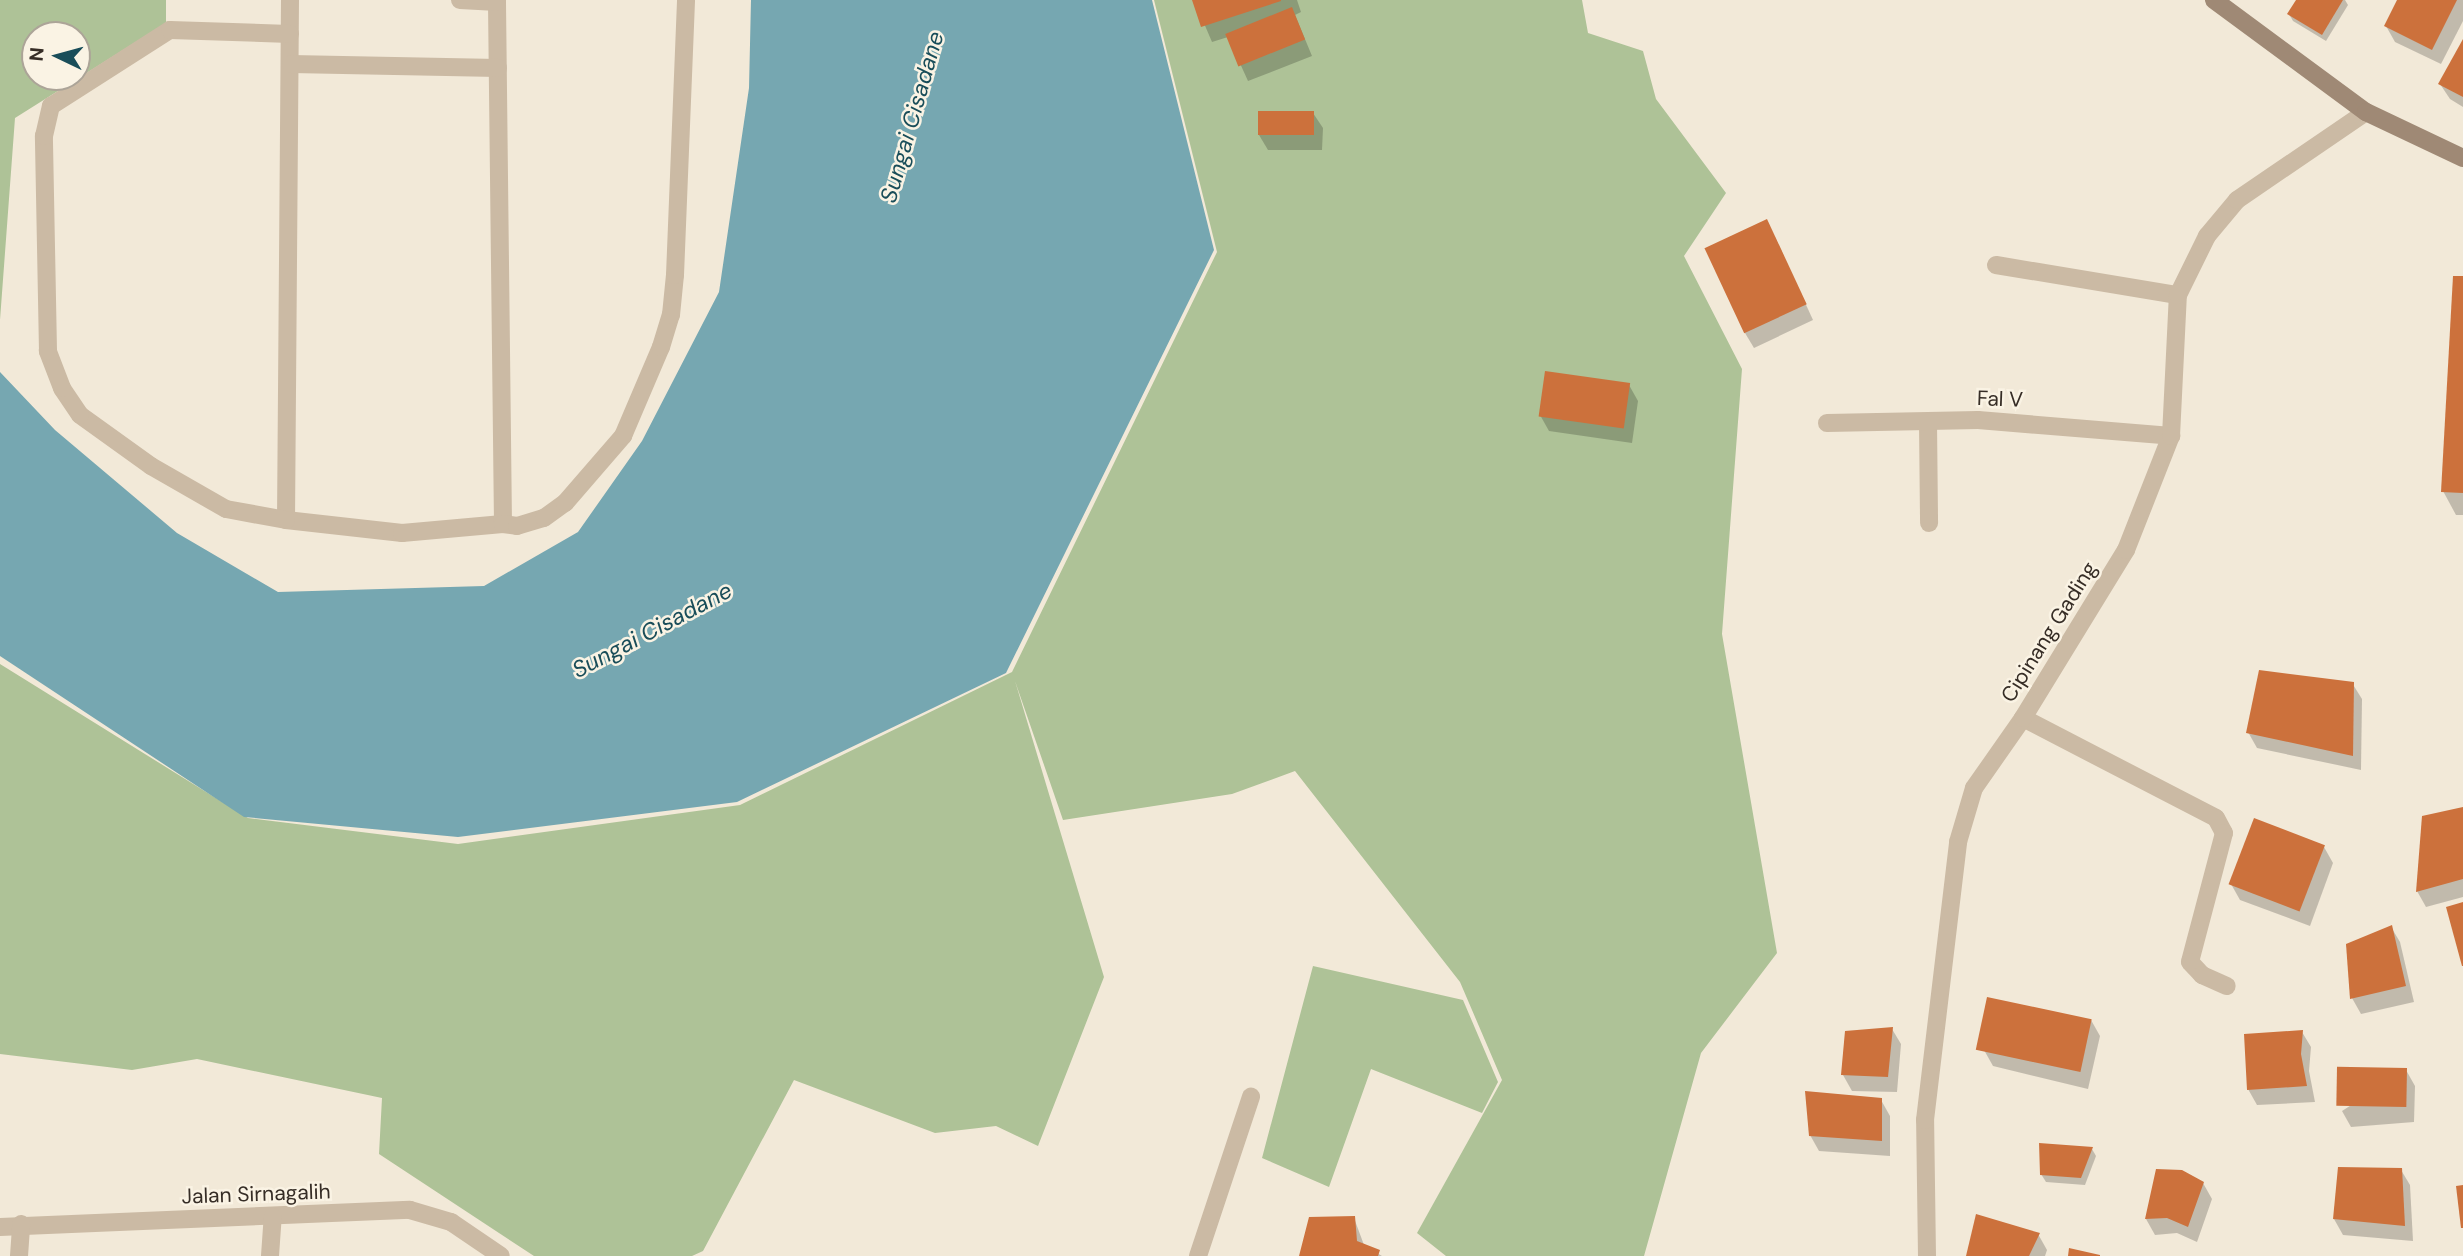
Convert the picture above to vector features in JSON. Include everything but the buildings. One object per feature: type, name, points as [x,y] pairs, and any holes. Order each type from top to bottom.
[{"type":"main road","points":[[2214,0],[2366,111],[2463,158]]},
{"type":"street","points":[[286,520],[290,0]]},
{"type":"street","points":[[460,0],[497,1],[503,524]]},
{"type":"street","points":[[290,34],[170,30],[51,106],[44,136],[48,351],[62,388],[80,415],[151,467],[226,509],[286,520],[402,533],[530,522],[565,503],[622,436],[661,347],[671,315],[686,0]]},
{"type":"street","points":[[291,64],[498,68]]},
{"type":"street","name":"Cipinang Gading","points":[[1927,1256],[1925,1120],[1958,842],[1974,788],[2023,718],[2126,550],[2171,436],[2178,295],[2207,236],[2237,200],[2366,111]]},
{"type":"street","points":[[1997,265],[2178,295]]},
{"type":"street","points":[[1928,422],[1929,523]]},
{"type":"street","name":"Fal V","points":[[1827,423],[2032,423],[2171,436]]},
{"type":"street","points":[[2023,718],[2216,818],[2224,833],[2190,962],[2202,975],[2227,986]]},
{"type":"street","points":[[1198,1256],[1251,1097]]},
{"type":"street","name":"Jalan Sirnagalih","points":[[0,1227],[21,1224],[410,1210],[451,1222],[501,1256]]},
{"type":"street","points":[[270,1256],[273,1217]]},
{"type":"street","points":[[19,1256],[21,1224]]},
{"type":"green space","points":[[0,0],[166,0],[166,23],[91,70],[91,21],[21,21],[21,91],[58,91],[15,118],[0,320]]},
{"type":"green space","points":[[1154,0],[1582,0],[1588,33],[1643,51],[1656,99],[1726,193],[1684,256],[1742,369],[1722,634],[1777,953],[1701,1053],[1644,1256],[1446,1256],[1417,1233],[1502,1080],[1460,982],[1295,771],[1232,794],[1063,820],[1015,681],[1104,977],[1038,1146],[996,1126],[935,1133],[794,1080],[703,1251],[692,1256],[534,1256],[379,1154],[382,1098],[197,1059],[132,1070],[0,1054],[0,664],[248,818],[458,844],[740,805],[1012,672],[1217,252]]},
{"type":"green space","points":[[1313,966],[1463,1000],[1498,1082],[1482,1113],[1371,1069],[1329,1187],[1262,1158]]},
{"type":"water","name":"Sungai Cisadane","points":[[751,0],[1152,0],[1214,250],[1006,673],[737,802],[458,837],[244,817],[0,656],[0,372],[55,430],[177,533],[278,592],[484,586],[578,532],[642,441],[719,292],[749,88]]}]
